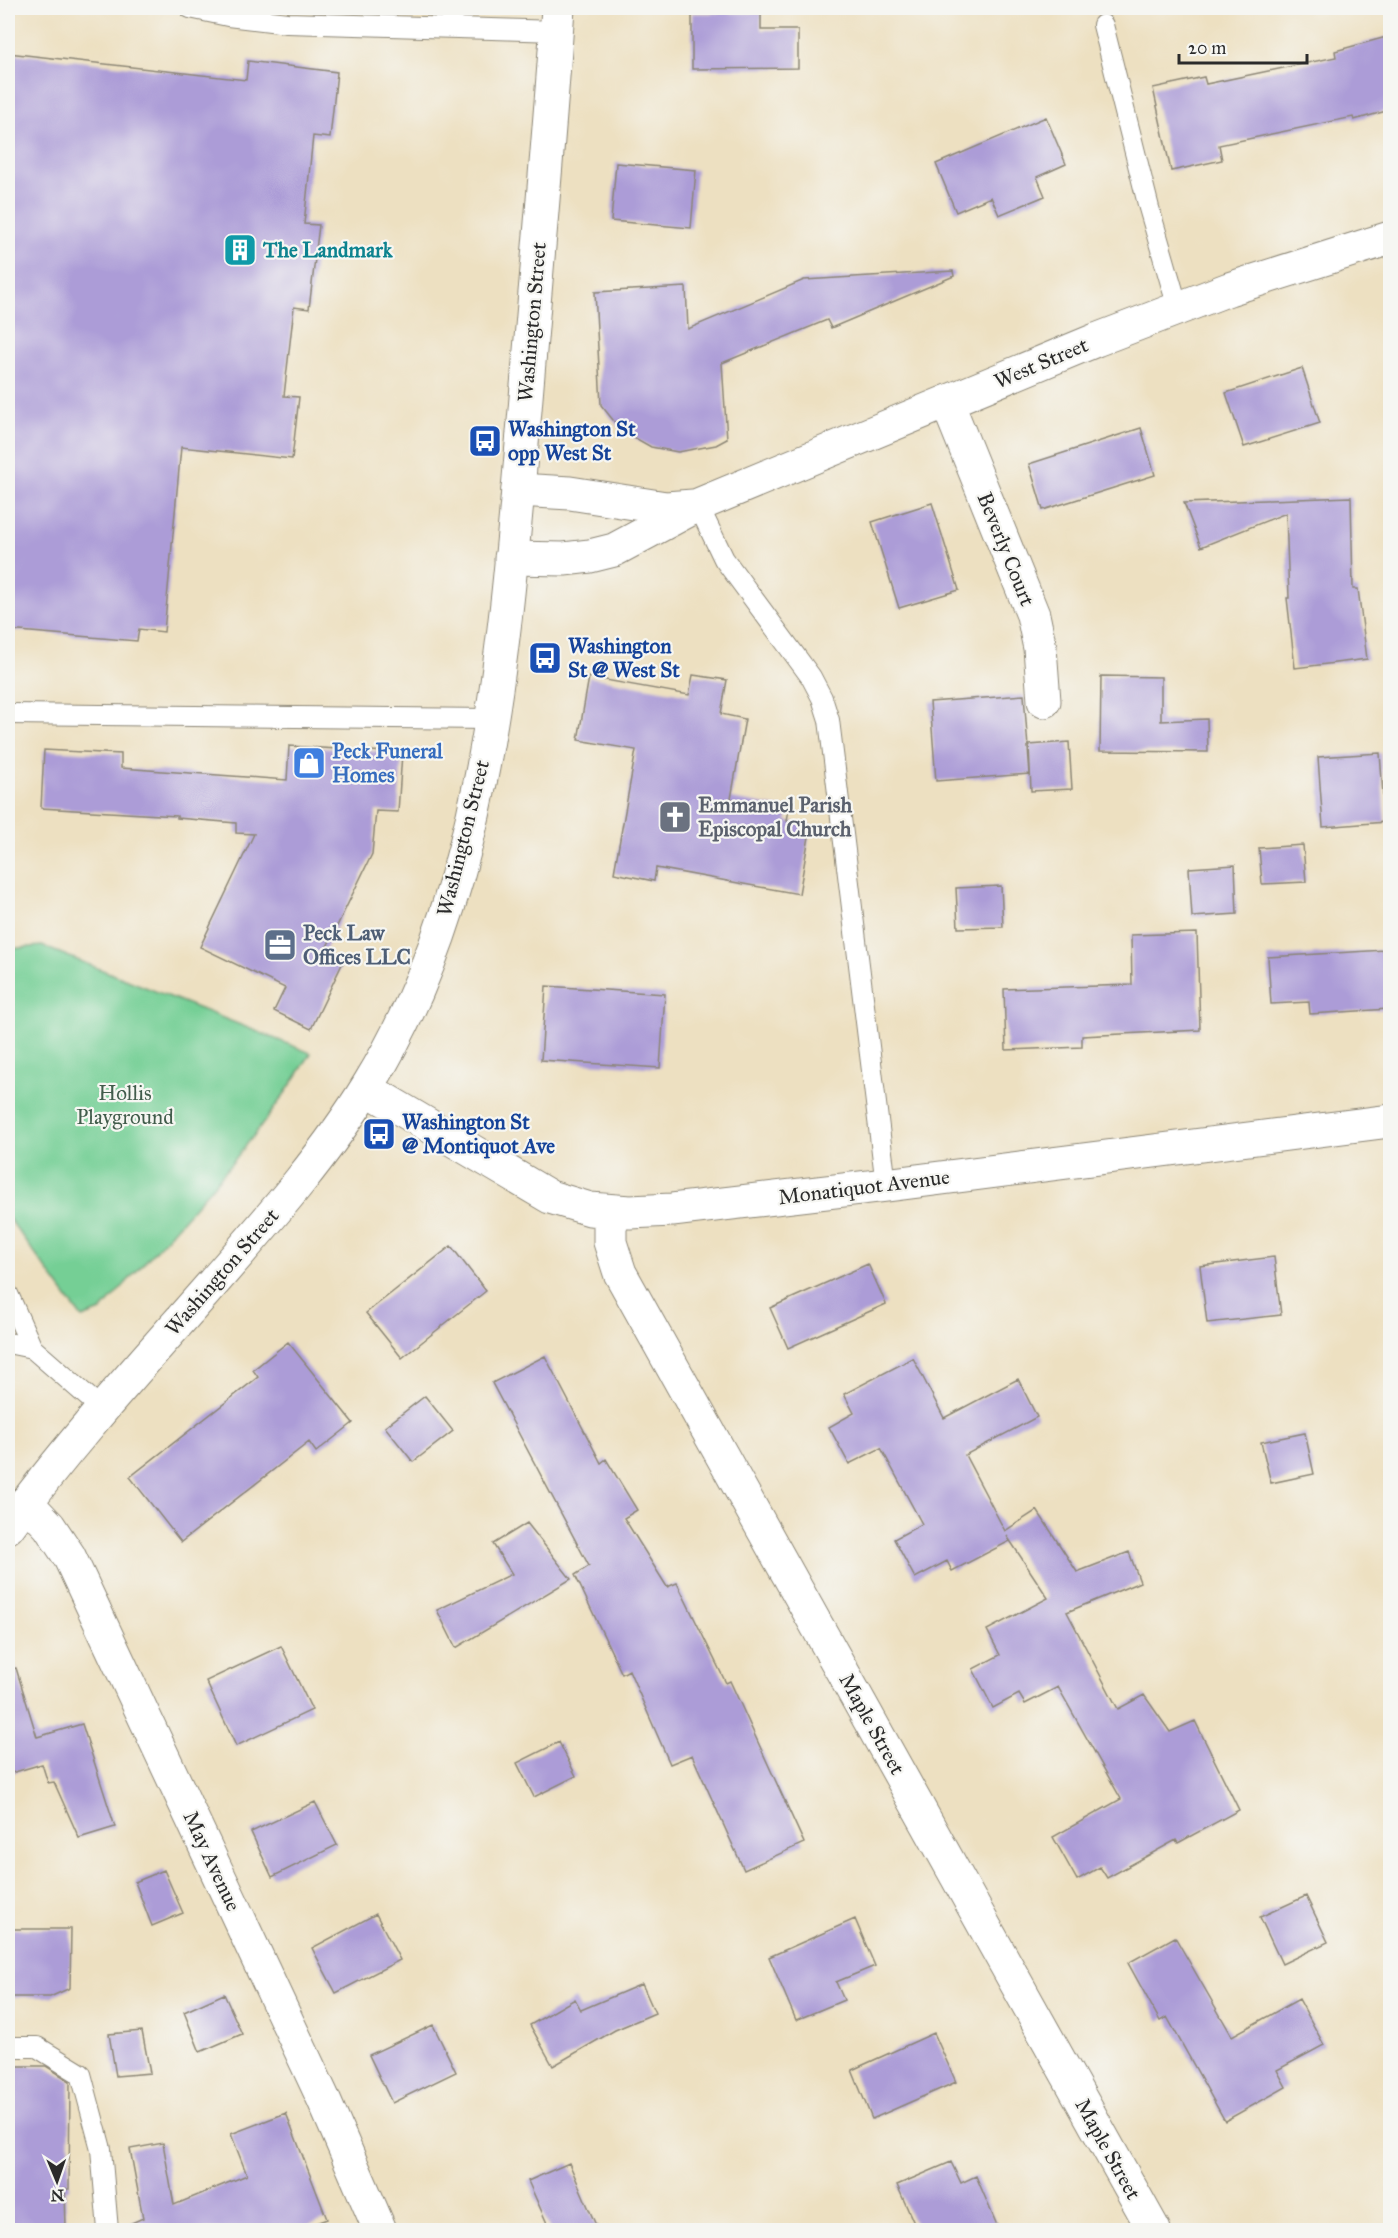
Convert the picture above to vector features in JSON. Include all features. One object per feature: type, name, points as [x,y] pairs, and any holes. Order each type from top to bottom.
[{"type":"street","name":"Washington Street","points":[[17,1515],[102,1409],[290,1193],[367,1089],[402,1025],[437,938],[461,858],[490,719],[503,643],[557,19]]},
{"type":"street","name":"West Street","points":[[511,558],[564,559],[614,550],[698,505],[1178,308],[1390,242]]},
{"type":"street","name":"Beverly Court","points":[[947,402],[1033,615],[1040,648],[1044,701]]},
{"type":"street","name":"West Street","points":[[518,490],[570,493],[666,508],[698,505]]},
{"type":"street","name":"Monatiquot Avenue","points":[[367,1089],[550,1197],[569,1204],[610,1212],[672,1210],[1390,1121]]},
{"type":"street","name":"Maple Street","points":[[610,1212],[610,1242],[620,1273],[1154,2230]]},
{"type":"street","name":"May Avenue","points":[[17,1515],[49,1526],[69,1556],[323,2098],[380,2230]]},
{"type":"lane","points":[[190,8],[228,16],[287,23],[557,19]]},
{"type":"lane","points":[[1103,25],[1149,208],[1178,308]]},
{"type":"lane","points":[[698,505],[724,559],[811,678],[822,698],[829,720],[886,1185]]},
{"type":"lane","points":[[8,714],[490,719]]},
{"type":"lane","points":[[8,1294],[32,1348],[102,1409]]},
{"type":"lane","points":[[8,1343],[32,1348]]},
{"type":"lane","points":[[8,2047],[38,2047],[81,2074],[101,2149],[108,2230]]},
{"type":"green space","name":"Hollis Playground","points":[[42,946],[311,1053],[264,1122],[212,1186],[101,1311],[82,1318],[8,1217],[8,949]]},
{"type":"building","points":[[692,13],[761,13],[761,30],[798,30],[798,68],[692,69]]},
{"type":"building","points":[[1390,36],[1390,110],[1354,120],[1353,117],[1219,145],[1222,160],[1171,171],[1153,88],[1204,77],[1206,84],[1336,57],[1335,51]]},
{"type":"building","name":"The Landmark","points":[[8,53],[246,80],[248,61],[337,72],[330,138],[313,136],[304,224],[319,225],[309,309],[294,307],[284,396],[299,397],[292,459],[181,447],[164,632],[139,629],[137,641],[8,630]]},
{"type":"building","points":[[1046,117],[1066,164],[1037,177],[1045,196],[999,215],[991,197],[956,212],[936,164]]},
{"type":"building","points":[[616,163],[696,170],[691,228],[611,221]]},
{"type":"building","points":[[953,271],[954,276],[831,328],[827,320],[722,363],[727,439],[716,445],[678,452],[651,447],[621,430],[601,405],[595,292],[686,287],[688,329],[804,280]]},
{"type":"building","points":[[1302,368],[1320,423],[1244,447],[1226,393]]},
{"type":"building","points":[[1141,428],[1155,475],[1043,510],[1029,464]]},
{"type":"building","points":[[1351,497],[1353,589],[1358,589],[1367,659],[1295,668],[1287,598],[1289,598],[1286,513],[1201,547],[1184,503]]},
{"type":"building","points":[[932,503],[959,590],[899,608],[872,522]]},
{"type":"building","points":[[693,675],[727,680],[721,714],[745,719],[731,799],[789,809],[787,821],[811,825],[799,894],[656,868],[654,881],[614,873],[636,750],[578,740],[589,677],[689,695]]},
{"type":"building","points":[[1101,676],[1161,677],[1161,721],[1207,719],[1208,752],[1100,751]]},
{"type":"building","points":[[1024,695],[1030,774],[936,781],[930,702]]},
{"type":"building","points":[[1069,742],[1072,789],[1031,791],[1029,745]]},
{"type":"building","points":[[289,746],[402,753],[398,812],[376,811],[372,854],[324,953],[343,962],[311,1029],[274,1011],[285,988],[200,947],[254,834],[236,833],[236,823],[177,818],[177,816],[41,808],[44,750],[121,754],[121,768],[287,780]]},
{"type":"building","points":[[1380,753],[1385,822],[1323,827],[1318,757]]},
{"type":"building","points":[[1303,845],[1306,882],[1262,884],[1259,848]]},
{"type":"building","points":[[1235,865],[1237,914],[1192,917],[1189,868]]},
{"type":"building","points":[[1001,886],[1003,927],[958,928],[956,888]]},
{"type":"building","points":[[1197,933],[1200,1030],[1082,1036],[1082,1047],[1006,1050],[1004,989],[1132,985],[1131,935]]},
{"type":"building","points":[[1385,950],[1389,1009],[1310,1014],[1309,1002],[1271,1004],[1268,957]]},
{"type":"building","points":[[546,986],[665,994],[660,1068],[541,1060]]},
{"type":"building","points":[[451,1246],[486,1291],[402,1358],[366,1313]]},
{"type":"building","points":[[1274,1257],[1281,1315],[1207,1323],[1200,1266]]},
{"type":"building","points":[[868,1264],[886,1304],[788,1348],[770,1308]]},
{"type":"building","points":[[288,1342],[353,1423],[316,1452],[309,1442],[181,1542],[130,1477],[258,1377],[253,1370]]},
{"type":"building","points":[[545,1356],[601,1463],[606,1459],[637,1510],[624,1518],[667,1587],[677,1583],[726,1683],[730,1681],[804,1843],[744,1870],[692,1755],[670,1764],[629,1670],[622,1674],[575,1575],[589,1566],[492,1383]]},
{"type":"building","points":[[913,1358],[944,1418],[1018,1379],[1037,1417],[965,1455],[1005,1531],[1037,1510],[1077,1572],[1129,1552],[1140,1582],[1067,1612],[1118,1709],[1144,1695],[1170,1732],[1195,1721],[1239,1810],[1178,1843],[1176,1840],[1107,1878],[1100,1867],[1077,1880],[1053,1837],[1121,1799],[1058,1687],[1025,1704],[1019,1694],[993,1708],[973,1669],[1000,1655],[987,1630],[1048,1598],[1007,1536],[1010,1541],[952,1571],[947,1561],[915,1578],[894,1539],[922,1524],[881,1448],[849,1464],[829,1427],[854,1413],[844,1394]]},
{"type":"building","points":[[425,1396],[453,1431],[413,1462],[385,1427]]},
{"type":"building","points":[[1305,1433],[1314,1474],[1271,1483],[1261,1442]]},
{"type":"building","points":[[527,1523],[571,1579],[456,1648],[437,1610],[512,1574],[493,1544]]},
{"type":"building","points":[[281,1646],[312,1710],[236,1746],[206,1681]]},
{"type":"building","points":[[16,1668],[37,1737],[82,1724],[115,1827],[79,1838],[54,1782],[48,1783],[42,1764],[8,1774],[8,1669]]},
{"type":"building","points":[[559,1742],[576,1776],[534,1797],[517,1763]]},
{"type":"building","points":[[315,1802],[337,1845],[272,1877],[251,1832]]},
{"type":"building","points":[[164,1870],[183,1913],[152,1926],[135,1882]]},
{"type":"building","points":[[1306,1896],[1328,1942],[1282,1964],[1260,1917]]},
{"type":"building","points":[[376,1914],[400,1960],[336,1993],[312,1948]]},
{"type":"building","points":[[855,1919],[875,1966],[836,1982],[844,2000],[796,2020],[769,1957]]},
{"type":"building","points":[[8,1929],[71,1929],[70,1988],[50,1997],[8,1997]]},
{"type":"building","points":[[1175,1937],[1232,2036],[1299,1999],[1324,2045],[1277,2070],[1286,2087],[1225,2121],[1167,2017],[1160,2021],[1128,1963]]},
{"type":"building","points":[[642,1984],[655,2013],[615,2030],[553,2066],[530,2025],[575,1999],[581,2010]]},
{"type":"building","points":[[224,1994],[242,2034],[200,2052],[184,2012]]},
{"type":"building","points":[[433,2025],[456,2072],[392,2103],[369,2055]]},
{"type":"building","points":[[142,2031],[150,2073],[116,2076],[109,2034]]},
{"type":"building","points":[[934,2033],[956,2082],[872,2119],[852,2070]]},
{"type":"building","points":[[8,2066],[46,2066],[70,2081],[69,2189],[65,2189],[66,2230],[8,2230]]},
{"type":"building","points":[[286,2113],[327,2219],[297,2230],[120,2230],[143,2218],[130,2149],[163,2143],[174,2205],[247,2175],[231,2134]]},
{"type":"building","points":[[951,2162],[961,2183],[976,2176],[999,2230],[917,2230],[897,2185]]},
{"type":"building","points":[[569,2163],[598,2230],[550,2230],[528,2181]]},
{"type":"place","name":"The Landmark","points":[[240,250]]},
{"type":"place","name":"Washington St opp West St","points":[[485,441]]},
{"type":"place","name":"Washington St @ West St","points":[[545,658]]},
{"type":"place","name":"Peck Funeral Homes","points":[[309,763]]},
{"type":"place","name":"Emmanuel Parish Episcopal Church","points":[[675,817]]},
{"type":"place","name":"Peck Law Offices LLC","points":[[280,945]]},
{"type":"place","name":"Washington St @ Montiquot Ave","points":[[379,1134]]}]
